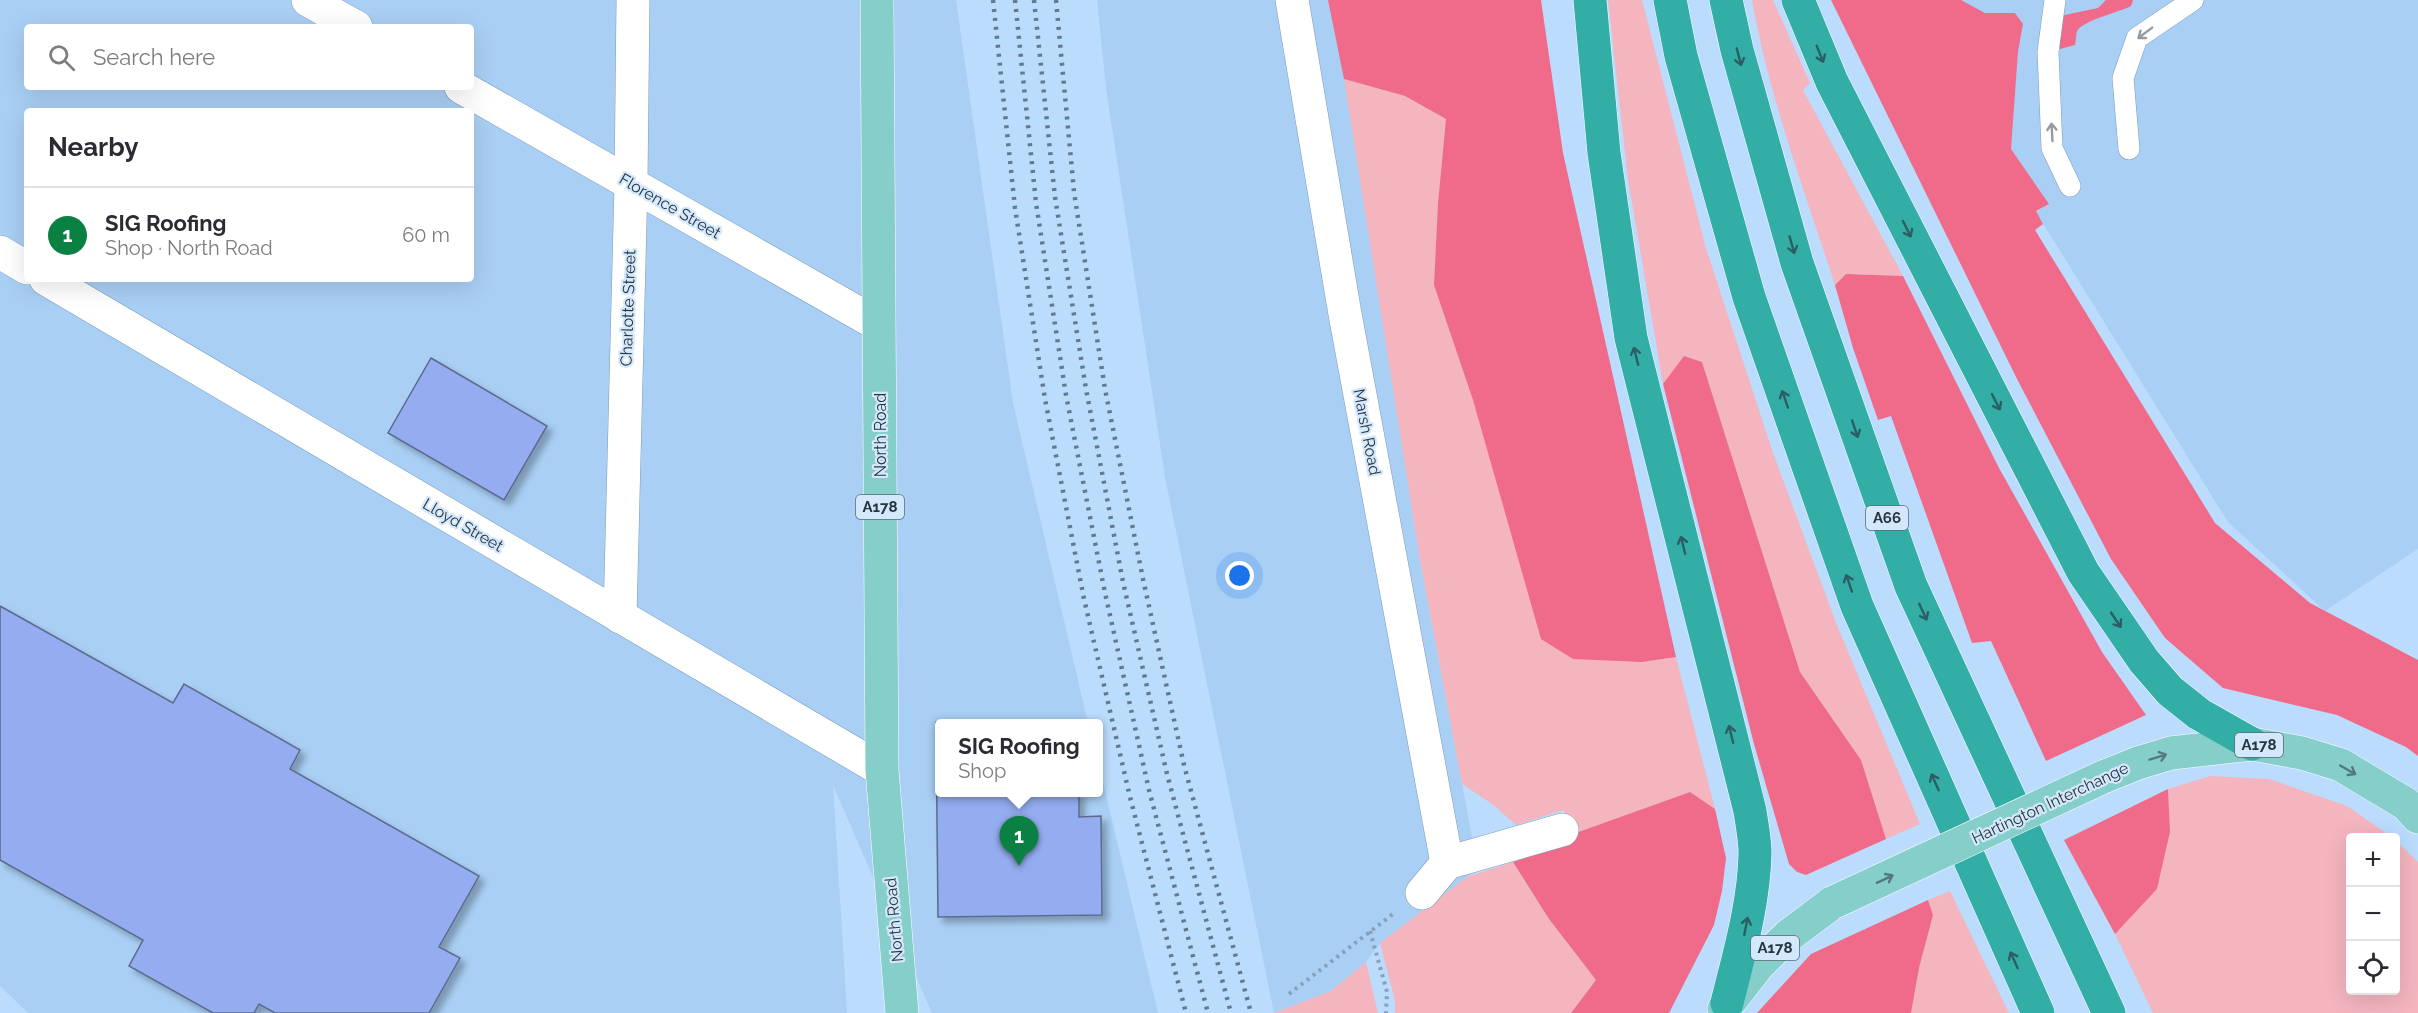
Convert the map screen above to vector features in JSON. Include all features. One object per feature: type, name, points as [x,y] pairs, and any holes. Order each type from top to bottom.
[{"type":"highway","points":[[1590,0],[1604,153],[1631,338],[1750,811],[1755,850],[1752,888],[1745,929],[1725,1008]]},
{"type":"highway","points":[[1670,0],[1681,56],[1749,297],[1857,606],[2038,1013]]},
{"type":"highway","name":"A66","points":[[1726,0],[1737,50],[1797,263],[1911,586],[2109,1013]]},
{"type":"highway","points":[[1798,0],[1832,82],[2083,572],[2144,661],[2170,691],[2199,714],[2252,744]]},
{"type":"main road","name":"North Road","points":[[877,0],[882,770],[902,1013]]},
{"type":"main road","name":"Hartington Interchange","points":[[1725,1008],[1759,964],[1788,936],[1832,903],[2103,777],[2171,753],[2252,744],[2302,753],[2341,765],[2406,804],[2418,817]]},
{"type":"street","points":[[308,0],[351,24]]},
{"type":"street","name":"Charlotte Street","points":[[620,617],[631,184],[633,0]]},
{"type":"street","name":"Marsh Road","points":[[1292,0],[1347,326],[1448,863]]},
{"type":"street","name":"Florence Street","points":[[466,90],[879,325]]},
{"type":"street","points":[[0,252],[24,266]]},
{"type":"street","name":"Lloyd Street","points":[[51,282],[882,770]]},
{"type":"street","points":[[1422,893],[1448,863],[1562,830]]},
{"type":"lane","points":[[2055,0],[2048,52],[2052,148],[2070,186]]},
{"type":"lane","points":[[2129,149],[2123,78],[2137,38],[2193,0]]},
{"type":"path","points":[[1289,994],[1370,931],[1387,992],[1386,1013]]},
{"type":"shaded area","points":[[0,0],[956,0],[1013,403],[1087,719],[935,719],[935,797],[1103,797],[1103,783],[1158,1013],[932,1013],[833,785],[847,1013],[28,1013],[0,986]]},
{"type":"shaded area","points":[[1097,0],[1333,0],[1420,560],[1478,869],[1380,943],[1366,962],[1331,991],[1274,1013],[1165,477],[1106,88]]},
{"type":"shaded area","points":[[1328,0],[1541,0],[1563,153],[1676,657],[1642,662],[1573,659],[1541,639],[1473,400],[1434,285],[1438,203],[1446,119],[1405,96],[1344,79]]},
{"type":"shaded area","points":[[1608,0],[1642,0],[1706,248],[1773,453],[1837,625],[1920,824],[1886,839],[1861,760],[1800,672],[1702,362],[1684,356],[1663,384],[1628,179]]},
{"type":"shaded area","points":[[1752,0],[1773,0],[1810,83],[1803,90],[1903,276],[1846,274],[1835,285],[1778,108]]},
{"type":"shaded area","points":[[1831,0],[1961,0],[1985,13],[2015,13],[2023,24],[2018,52],[2011,149],[2049,204],[2036,211],[2043,224],[2035,230],[2215,523],[2310,603],[2418,660],[2418,756],[2406,747],[2337,715],[2223,688],[2165,638],[2111,559],[2016,377]]},
{"type":"shaded area","points":[[1961,0],[2418,0],[2418,549],[2325,611],[2228,522],[2036,212],[2049,204],[2011,149],[2018,52],[2023,24],[2015,13],[1985,13]]},
{"type":"shaded area","points":[[2106,0],[2133,0],[2131,6],[2080,27],[2077,31],[2075,45],[2060,49],[2060,16],[2098,8]]},
{"type":"shaded area","points":[[1344,79],[1405,96],[1446,119],[1438,203],[1434,285],[1473,400],[1642,662],[1676,657],[1715,809],[1690,792],[1573,834],[1564,810],[1516,825],[1492,804],[1462,784],[1420,560]]},
{"type":"shaded area","points":[[1846,274],[1903,276],[1999,468],[2102,652],[2146,715],[2046,761],[1991,641],[1972,643],[1891,416],[1878,420],[1853,348],[1835,285]]},
{"type":"shaded area","points":[[1684,356],[1702,362],[1800,672],[1861,760],[1886,839],[1806,875],[1797,872],[1789,864],[1754,744],[1663,384]]},
{"type":"shaded area","points":[[2210,776],[2269,779],[2347,806],[2386,833],[2346,833],[2346,995],[2400,995],[2400,845],[2418,862],[2418,1013],[2153,1013],[2115,934],[2157,889],[2170,832],[2168,789]]},
{"type":"shaded area","points":[[2168,789],[2170,832],[2157,889],[2115,934],[2064,840]]},
{"type":"shaded area","points":[[1690,792],[1715,809],[1726,858],[1722,891],[1714,925],[1669,1013],[1571,1013],[1596,980],[1549,919],[1513,862],[1574,841],[1573,834]]},
{"type":"shaded area","points":[[1513,862],[1549,919],[1596,980],[1571,1013],[1395,1013],[1395,1001],[1380,943],[1467,877]]},
{"type":"shaded area","points":[[1950,891],[2009,1013],[1911,1013],[1919,968],[1933,915],[1928,900]]},
{"type":"shaded area","points":[[1928,900],[1933,915],[1919,968],[1911,1013],[1757,1013],[1811,954]]},
{"type":"shaded area","points":[[1366,962],[1378,1013],[1274,1013],[1331,991]]},
{"type":"building","points":[[431,358],[547,426],[504,500],[388,433]]},
{"type":"building","points":[[0,606],[173,703],[184,684],[300,750],[290,769],[479,876],[439,947],[460,958],[429,1013],[275,1013],[259,1004],[254,1013],[213,1013],[129,966],[143,940],[0,860]]},
{"type":"building","points":[[937,797],[1079,797],[1079,817],[1101,816],[1102,915],[938,917]]},
{"type":"railway","points":[[993,0],[1015,208],[1045,399],[1084,599],[1130,797],[1186,1013]]},
{"type":"railway","points":[[1015,0],[1036,203],[1066,395],[1105,593],[1149,790],[1208,1013]]},
{"type":"railway","points":[[1034,0],[1055,197],[1086,389],[1123,582],[1167,774],[1231,1013]]},
{"type":"railway","points":[[1056,0],[1074,192],[1105,389],[1143,579],[1184,765],[1251,1013]]},
{"type":"place","name":"SIG Roofing","points":[[1019,866]]}]
